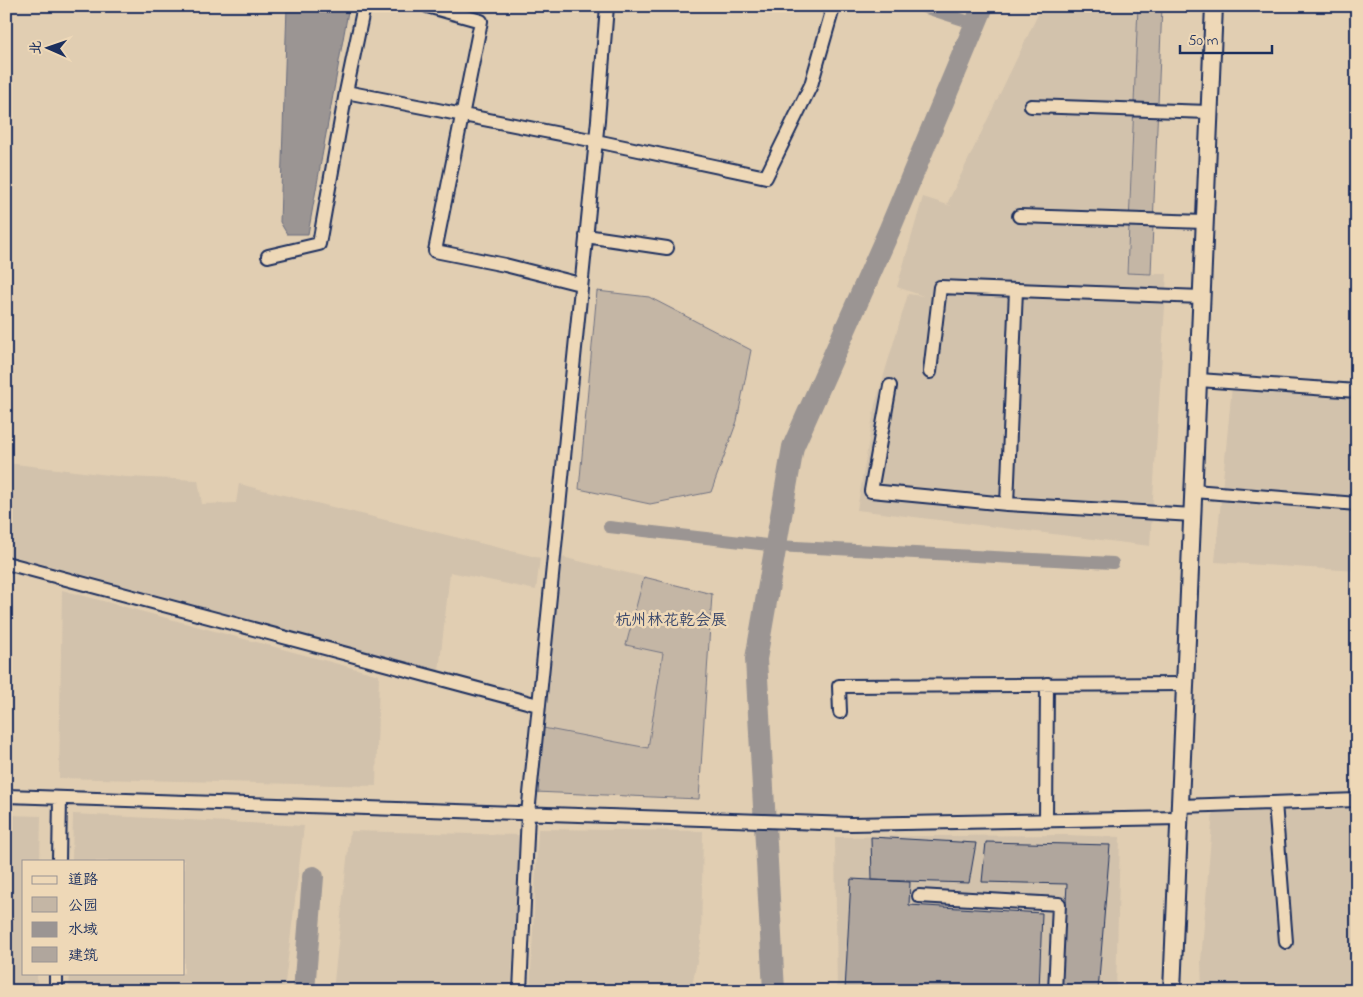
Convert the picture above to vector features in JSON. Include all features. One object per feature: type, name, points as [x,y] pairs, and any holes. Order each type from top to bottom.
[{"type":"main road","points":[[1172,991],[1214,6]]},
{"type":"street","points":[[268,256],[319,244],[346,92],[364,6]]},
{"type":"street","points":[[427,6],[481,21],[435,251],[505,265],[580,284]]},
{"type":"street","points":[[520,991],[528,814],[580,284],[596,141],[607,6]]},
{"type":"street","points":[[346,92],[596,141],[766,178],[810,85],[833,8],[831,6]]},
{"type":"street","points":[[1030,106],[1209,112]]},
{"type":"street","points":[[1019,216],[1205,222]]},
{"type":"street","points":[[586,236],[667,248]]},
{"type":"street","points":[[930,372],[940,287],[1202,297]]},
{"type":"street","points":[[1007,504],[1016,290]]},
{"type":"street","points":[[1198,380],[1357,391]]},
{"type":"street","points":[[890,386],[871,491],[1007,504],[1193,514]]},
{"type":"street","points":[[1194,492],[1357,504]]},
{"type":"street","points":[[6,564],[538,706]]},
{"type":"street","points":[[1046,821],[1047,684]]},
{"type":"street","points":[[840,712],[839,686],[1186,684]]},
{"type":"street","points":[[6,796],[811,823],[1046,821],[1180,812],[1275,803],[1357,800]]},
{"type":"street","points":[[59,860],[60,798]]},
{"type":"street","points":[[1275,803],[1286,942]]},
{"type":"street","points":[[919,896],[1059,904],[1055,991]]},
{"type":"street","points":[[56,974],[56,991]]},
{"type":"shaded area","points":[[1042,6],[1138,6],[1126,273],[1167,274],[1150,546],[857,510],[875,405],[908,294],[923,296],[897,287],[923,197],[951,206],[947,204]]},
{"type":"shaded area","points":[[1233,376],[1357,387],[1357,571],[1215,562]]},
{"type":"shaded area","points":[[6,463],[126,477],[198,480],[202,504],[236,503],[239,484],[540,558],[536,590],[450,572],[439,671],[254,629],[254,621],[6,554]]},
{"type":"shaded area","name":"杭州林花乾会展","points":[[562,557],[644,577],[626,645],[663,653],[648,748],[543,728]]},
{"type":"shaded area","points":[[62,590],[379,675],[376,786],[59,778]]},
{"type":"shaded area","points":[[1357,806],[1357,991],[1202,991],[1201,961],[1213,812]]},
{"type":"shaded area","points":[[73,814],[304,826],[284,991],[69,991],[70,974],[185,974],[185,860],[72,860]]},
{"type":"shaded area","points":[[6,815],[41,816],[40,860],[22,860],[22,974],[37,974],[37,991],[6,991]]},
{"type":"shaded area","points":[[538,829],[703,831],[701,941],[691,991],[530,991]]},
{"type":"shaded area","points":[[350,831],[520,835],[511,991],[333,991]]},
{"type":"shaded area","points":[[1066,835],[1120,837],[1116,991],[837,991],[835,837]]},
{"type":"green space","points":[[1138,6],[1162,6],[1151,274],[1127,273]]},
{"type":"green space","points":[[597,291],[649,297],[751,350],[737,421],[711,492],[650,504],[579,489]]},
{"type":"green space","name":"杭州林花乾会展","points":[[644,577],[712,594],[699,799],[535,792],[543,728],[648,748],[663,653],[626,645]]},
{"type":"water","points":[[287,6],[349,6],[308,234],[287,234],[280,222]]},
{"type":"building","points":[[871,837],[976,843],[969,883],[872,880]]},
{"type":"building","points":[[986,842],[1110,845],[1098,991],[1061,991],[1067,884],[982,882]]},
{"type":"building","points":[[851,879],[910,882],[909,905],[1042,913],[1039,991],[845,991]]},
{"type":"waterway","points":[[920,6],[976,24]]},
{"type":"waterway","points":[[774,991],[756,659],[793,447],[889,231],[983,6]]},
{"type":"waterway","points":[[609,527],[776,546],[1113,563]]},
{"type":"waterway","points":[[304,991],[313,877]]}]
